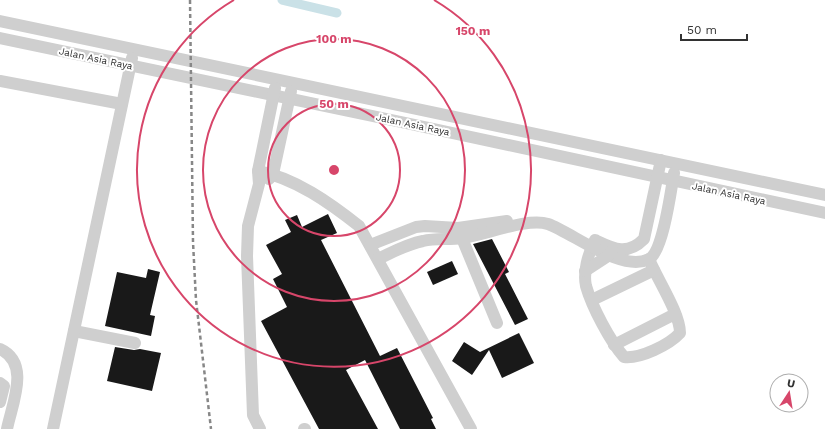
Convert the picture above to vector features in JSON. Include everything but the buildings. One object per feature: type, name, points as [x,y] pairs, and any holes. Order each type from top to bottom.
[{"type":"street","name":"Jalan Asia Raya","points":[[0,21],[825,195]]},
{"type":"street","name":"Jalan Asia Raya","points":[[0,38],[289,98],[825,213]]},
{"type":"street","points":[[53,429],[74,331],[113,102],[130,66],[133,49]]},
{"type":"street","points":[[260,429],[253,415],[247,256],[248,226],[259,184],[258,171],[277,79]]},
{"type":"street","points":[[0,81],[113,102]]},
{"type":"street","points":[[259,184],[268,180],[274,174],[293,82]]},
{"type":"street","points":[[401,122],[403,106]]},
{"type":"street","points":[[585,271],[610,252],[629,250],[644,239],[661,160]]},
{"type":"street","points":[[378,259],[402,247],[424,240],[506,225],[522,220],[549,225],[593,244],[624,260],[649,259],[656,253],[665,224],[676,164]]},
{"type":"street","points":[[258,171],[274,174],[286,179],[342,212],[359,226],[471,429]]},
{"type":"street","points":[[370,245],[416,227],[425,226],[460,233]]},
{"type":"street","points":[[460,233],[497,323]]},
{"type":"street","points":[[593,244],[585,271],[586,286],[614,345],[624,357],[632,358],[662,345],[680,333],[680,326],[675,314],[649,259]]},
{"type":"street","points":[[592,300],[654,270]]},
{"type":"street","points":[[614,345],[675,314]]},
{"type":"street","points":[[74,331],[135,343]]},
{"type":"street","points":[[0,349],[15,362],[18,377],[7,429]]},
{"type":"street","points":[[0,382],[4,386],[0,402]]},
{"type":"waterway","points":[[282,0],[337,13]]},
{"type":"railway","points":[[190,0],[193,242],[196,300],[211,429]]}]
